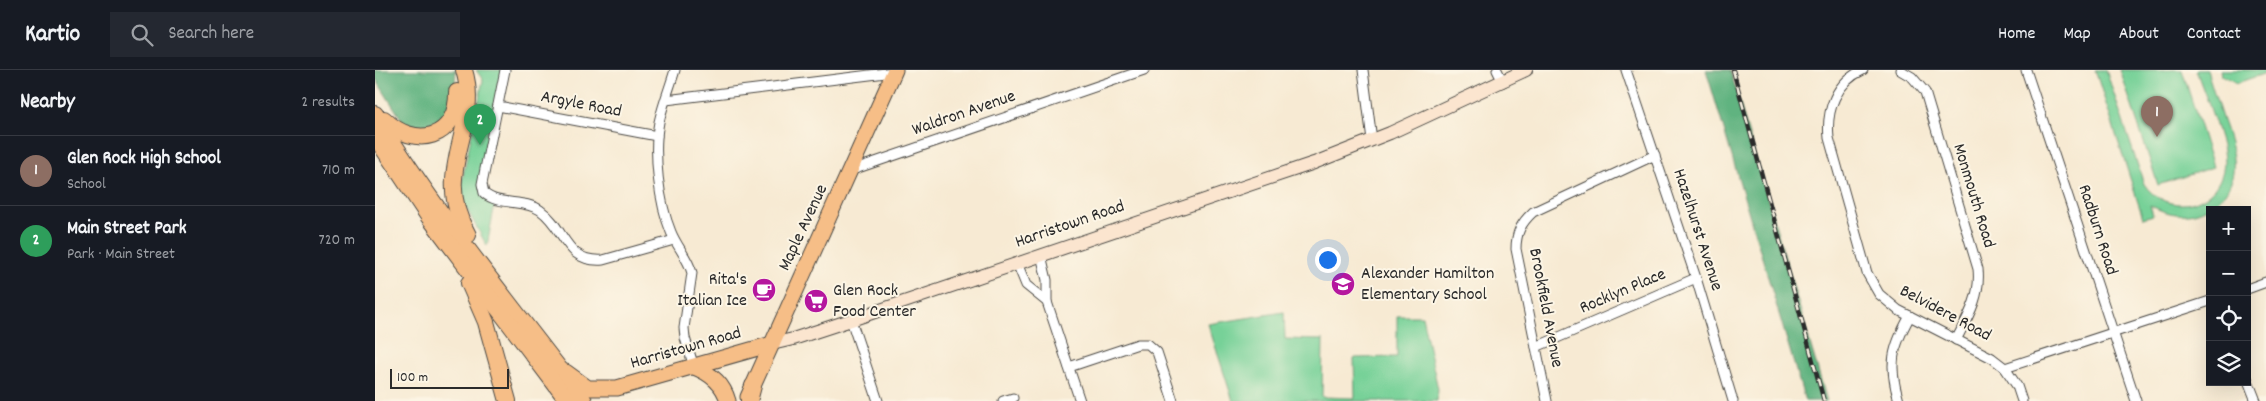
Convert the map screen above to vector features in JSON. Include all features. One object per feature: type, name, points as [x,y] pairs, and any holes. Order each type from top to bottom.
[{"type":"highway","points":[[375,112],[396,131],[404,135],[423,138],[433,135],[442,129],[453,114],[457,97],[453,70]]},
{"type":"highway","points":[[464,70],[468,97],[454,170],[453,194],[461,224],[498,287]]},
{"type":"highway","points":[[375,112],[422,186],[584,401]]},
{"type":"highway","points":[[375,136],[429,217],[479,302],[508,401]]},
{"type":"highway","points":[[429,217],[567,401]]},
{"type":"main road","name":"Maple Avenue","points":[[750,396],[895,71]]},
{"type":"main road","name":"Harristown Road","points":[[617,388],[772,344]]},
{"type":"main road","points":[[554,361],[580,384],[588,388],[617,388]]},
{"type":"main road","points":[[694,367],[717,380],[728,401]]},
{"type":"main road","points":[[604,401],[617,388]]},
{"type":"street","points":[[505,70],[482,189],[488,197],[539,209],[576,255],[591,261],[603,260],[674,240]]},
{"type":"street","points":[[675,70],[657,136],[661,193],[665,213],[674,240],[691,266],[692,273],[684,328],[685,338],[694,367]]},
{"type":"street","name":"Waldron Avenue","points":[[851,170],[1144,70]]},
{"type":"street","points":[[1363,70],[1372,140]]},
{"type":"street","points":[[1497,70],[1503,82]]},
{"type":"street","name":"Harristown Road","points":[[772,344],[851,320],[1314,163],[1372,140],[1526,70]]},
{"type":"street","name":"Hazelhurst Avenue","points":[[1626,70],[1696,278],[1733,401]]},
{"type":"street","name":"Belvidere Road","points":[[1860,70],[1850,78],[1835,96],[1828,116],[1829,138],[1867,273],[1879,294],[1887,303],[1993,358],[2005,368]]},
{"type":"street","name":"Monmouth Road","points":[[1900,70],[1912,77],[1925,92],[1978,269],[1979,280],[1976,300],[1957,340]]},
{"type":"street","name":"Radburn Road","points":[[2026,70],[2136,401]]},
{"type":"street","points":[[666,100],[895,71]]},
{"type":"street","name":"Argyle Road","points":[[498,106],[657,136]]},
{"type":"street","name":"Brookfield Avenue","points":[[1547,401],[1516,249],[1521,225],[1533,212],[1655,155]]},
{"type":"street","points":[[1041,255],[1047,280],[1047,302],[1081,401]]},
{"type":"street","points":[[1017,263],[1026,285],[1047,302]]},
{"type":"street","name":"Rocklyn Place","points":[[1536,347],[1696,278]]},
{"type":"street","points":[[2251,288],[2266,282]]},
{"type":"street","points":[[2022,401],[2017,386],[2005,368],[2113,331],[2206,302]]},
{"type":"street","points":[[1899,401],[1894,383],[1893,353],[1910,316]]},
{"type":"street","points":[[851,320],[878,401]]},
{"type":"street","points":[[1069,367],[1138,344],[1148,344],[1157,352],[1173,401]]},
{"type":"street","points":[[2250,386],[2256,401]]},
{"type":"street","points":[[1003,401],[1013,398]]},
{"type":"green space","points":[[375,70],[456,70],[453,120],[412,136],[375,78]]},
{"type":"green space","points":[[476,70],[505,70],[482,189],[496,198],[487,246],[459,195],[483,80]]},
{"type":"green space","points":[[1706,70],[1730,70],[1827,401],[1805,401]]},
{"type":"green space","points":[[2095,70],[2106,70],[2144,184],[2152,193],[2166,202],[2183,204],[2202,199],[2212,192],[2220,180],[2223,171],[2224,161],[2221,141],[2196,70],[2207,70],[2233,156],[2232,180],[2227,191],[2218,200],[2198,212],[2191,214],[2170,213],[2150,205],[2153,215],[2143,218]]},
{"type":"green space","points":[[2120,70],[2182,70],[2213,167],[2158,185]]},
{"type":"green space","points":[[2220,70],[2266,70],[2266,73],[2237,83],[2221,75]]},
{"type":"green space","points":[[1284,312],[1285,339],[1323,340],[1322,397],[1355,398],[1354,358],[1397,357],[1397,316],[1422,316],[1438,389],[1437,401],[1233,401],[1208,324]]},
{"type":"railway","points":[[1733,70],[1824,401]]},
{"type":"place","name":"Glen Rock High School","points":[[2157,137]]},
{"type":"place","name":"Main Street Park","points":[[480,145]]},
{"type":"place","name":"Alexander Hamilton Elementary School","points":[[1343,284]]},
{"type":"place","name":"Rita's Italian Ice","points":[[764,290]]},
{"type":"place","name":"Glen Rock Food Center","points":[[816,301]]}]
